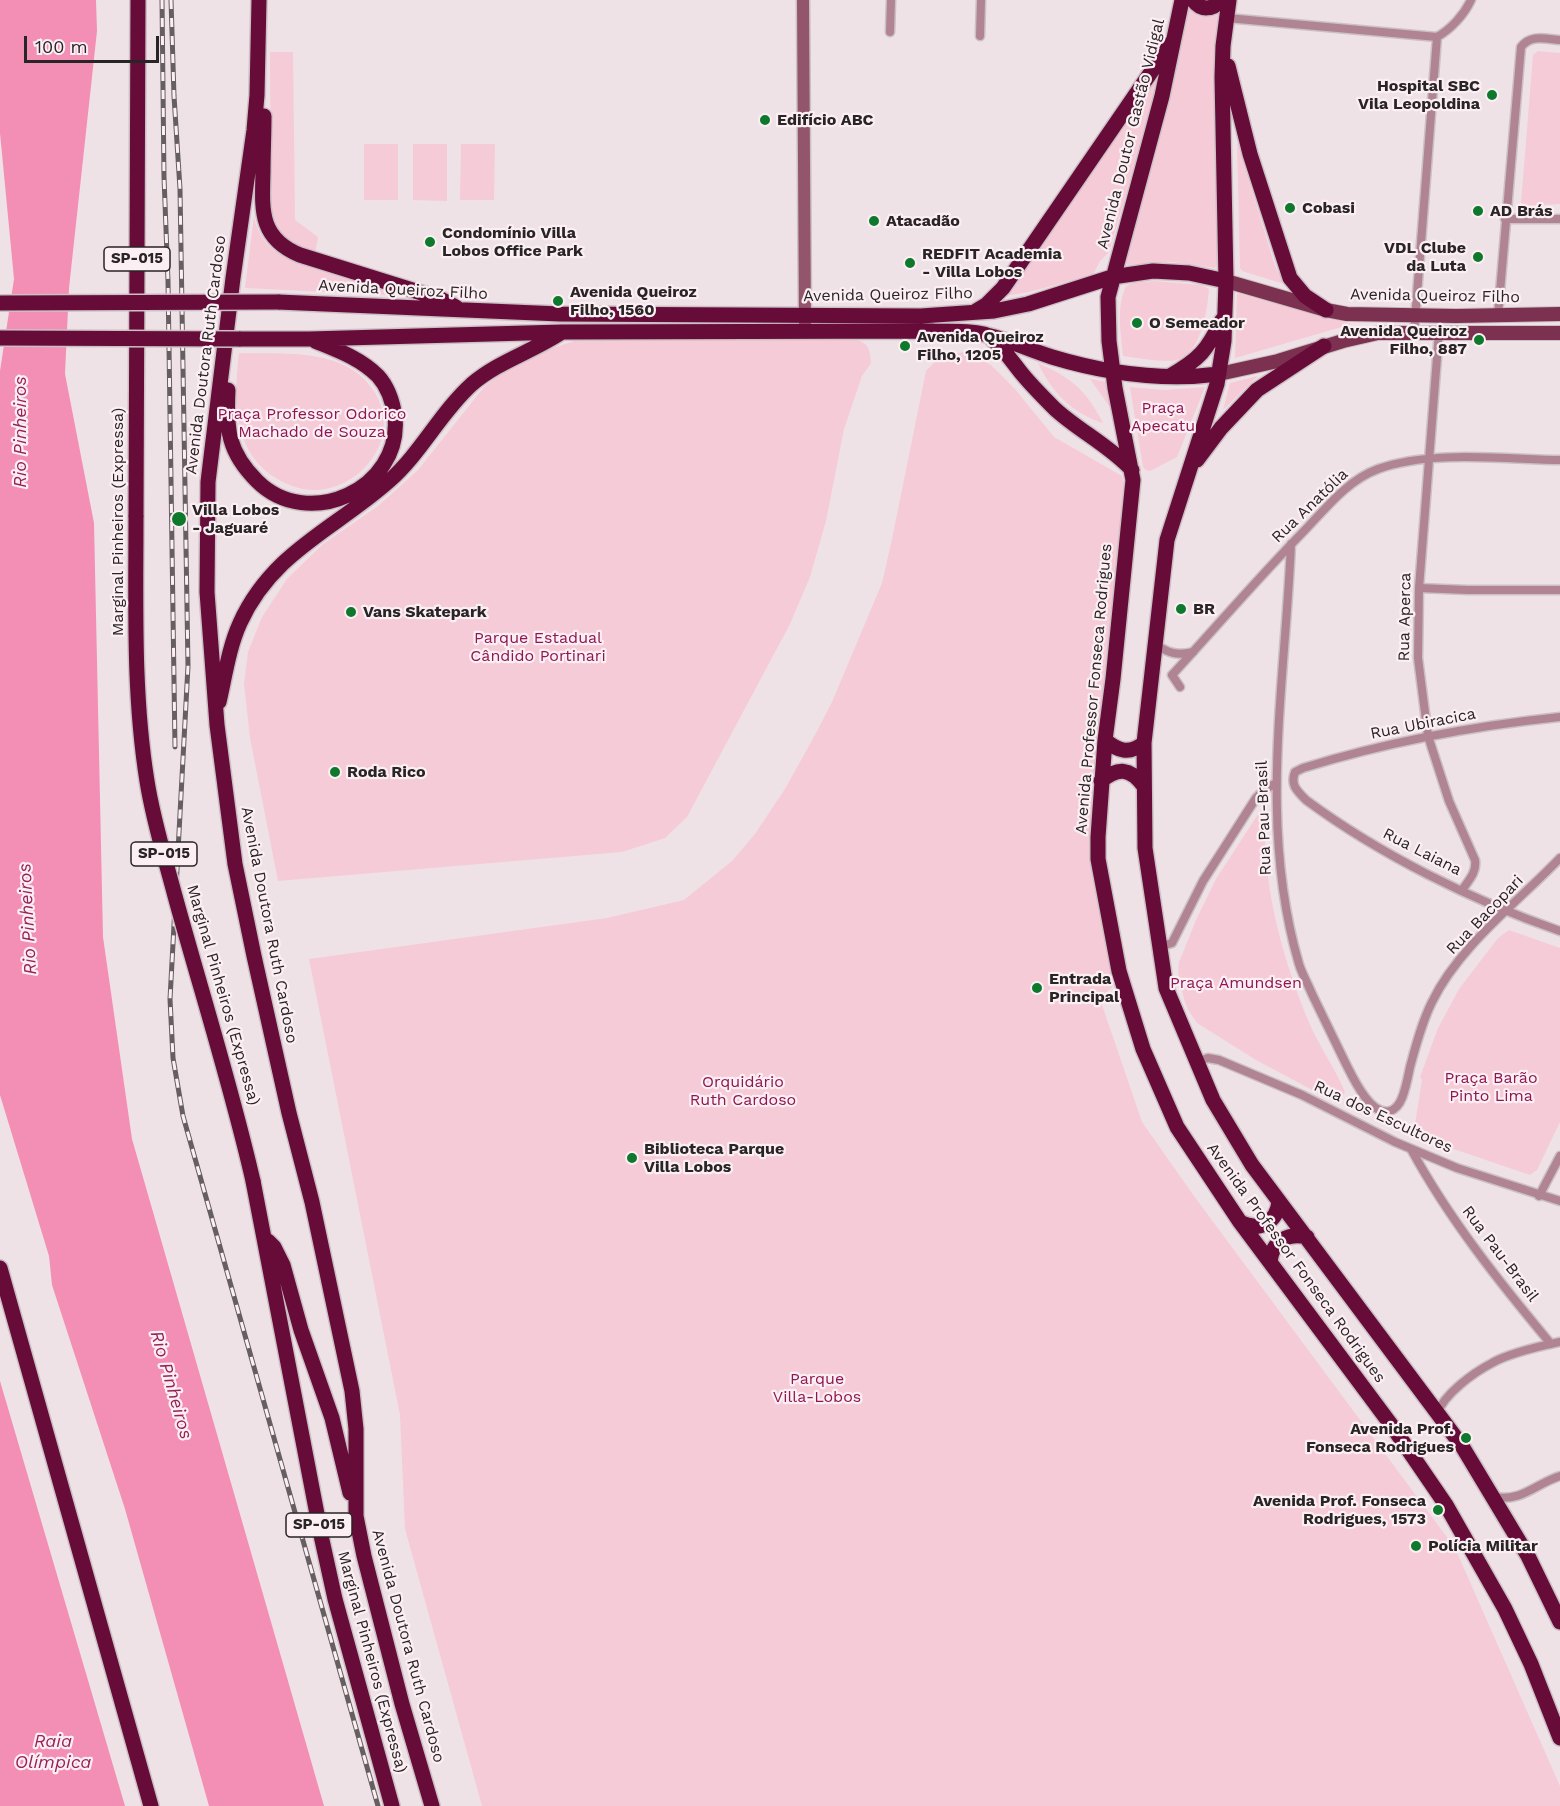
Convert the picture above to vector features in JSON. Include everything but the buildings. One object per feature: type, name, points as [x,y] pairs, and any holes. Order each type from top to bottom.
[{"type":"highway","name":"Marginal Pinheiros (Expressa)","points":[[138,0],[137,678],[147,781],[206,1009],[239,1120],[266,1239],[335,1599],[392,1806]]},
{"type":"highway","name":"Avenida Doutora Ruth Cardoso","points":[[259,0],[257,95],[211,447],[207,518],[207,592],[216,712],[236,864],[249,933],[289,1113],[312,1202],[352,1390],[356,1429],[356,1516],[376,1606],[432,1806]]},
{"type":"highway","name":"Avenida Doutor Gastão Vidigal","points":[[1112,277],[1162,96],[1183,0]]},
{"type":"highway","points":[[1193,0],[1197,5],[1206,9],[1216,6],[1221,0]]},
{"type":"highway","points":[[1226,281],[1223,46],[1229,0]]},
{"type":"highway","points":[[973,313],[987,305],[1003,288],[1176,35]]},
{"type":"highway","points":[[1223,46],[1250,154],[1290,278],[1305,296],[1326,310]]},
{"type":"highway","points":[[257,95],[264,112],[263,215],[274,239],[300,255],[441,299],[461,310]]},
{"type":"highway","name":"Avenida Queiroz Filho","points":[[0,303],[278,302],[560,314],[921,316],[973,313],[1028,304],[1112,277],[1153,271],[1171,271],[1226,281]]},
{"type":"highway","name":"Avenida Professor Fonseca Rodrigues","points":[[1112,277],[1108,297],[1108,319],[1113,370],[1132,471],[1132,492],[1101,781],[1098,859],[1109,922],[1127,999],[1143,1049],[1178,1127],[1240,1222],[1392,1426],[1446,1505],[1505,1609],[1531,1664],[1560,1738]]},
{"type":"highway","name":"Avenida Professor Fonseca Rodrigues","points":[[1226,281],[1224,341],[1219,374],[1167,540],[1144,743],[1145,849],[1166,988],[1213,1100],[1252,1165],[1462,1446],[1528,1556],[1560,1622]]},
{"type":"highway","points":[[1170,376],[1193,363],[1204,351],[1225,314]]},
{"type":"highway","name":"Avenida Queiroz Filho","points":[[0,338],[309,339],[562,332],[932,331],[986,334],[1054,358],[1113,370],[1193,377],[1219,374]]},
{"type":"highway","points":[[216,712],[240,623],[263,584],[276,569],[299,547],[365,501],[392,479],[460,396],[482,376],[509,359],[562,332]]},
{"type":"highway","points":[[986,334],[1003,349],[1057,410],[1084,433],[1123,460],[1132,471]]},
{"type":"highway","points":[[224,358],[229,379],[227,425],[232,448],[243,466],[264,488],[278,495],[302,503],[327,502],[355,491],[381,468],[389,457],[395,442],[394,408],[382,381],[368,367],[353,357],[309,339]]},
{"type":"highway","points":[[1190,469],[1221,428],[1257,390],[1324,346]]},
{"type":"highway","points":[[1105,740],[1122,751],[1132,751],[1144,743]]},
{"type":"highway","points":[[1101,781],[1114,771],[1120,771],[1133,774],[1143,785]]},
{"type":"highway","points":[[1240,1222],[1252,1227],[1263,1226],[1276,1215],[1279,1201]]},
{"type":"highway","points":[[1270,1262],[1273,1248],[1284,1238],[1299,1235],[1307,1237]]},
{"type":"highway","points":[[266,1239],[274,1247],[283,1265],[301,1330],[332,1418],[356,1516]]},
{"type":"highway","points":[[0,1268],[151,1806]]},
{"type":"highway","points":[[423,1806],[426,1786]]},
{"type":"main road","name":"Avenida Queiroz Filho","points":[[1226,281],[1347,314],[1415,316],[1560,314]]},
{"type":"main road","name":"Avenida Queiroz Filho","points":[[1219,374],[1278,361],[1324,346],[1378,333],[1560,333]]},
{"type":"street","points":[[803,0],[806,331]]},
{"type":"street","points":[[890,32],[891,0]]},
{"type":"street","points":[[980,36],[981,0]]},
{"type":"street","points":[[1143,163],[1171,69],[1183,0]]},
{"type":"street","points":[[1227,18],[1437,37],[1447,31],[1470,0]]},
{"type":"street","points":[[1414,333],[1437,37]]},
{"type":"street","points":[[1498,315],[1521,47],[1529,39],[1534,38],[1560,40]]},
{"type":"street","points":[[1505,219],[1560,219]]},
{"type":"street","name":"Rua Aperca","points":[[1439,332],[1431,458],[1419,588],[1418,658],[1428,736],[1449,801],[1475,860],[1476,867],[1462,890]]},
{"type":"street","name":"Rua Anatólia","points":[[1180,687],[1172,675],[1291,544],[1337,496],[1361,477],[1396,464],[1431,458],[1560,460]]},
{"type":"street","name":"Rua Pau-Brasil","points":[[1291,544],[1276,783],[1276,827],[1280,879],[1300,967],[1351,1075],[1371,1106],[1380,1111],[1389,1112],[1397,1107],[1402,1099]]},
{"type":"street","points":[[1419,588],[1560,590]]},
{"type":"street","points":[[1155,644],[1171,654],[1193,652]]},
{"type":"street","name":"Rua Ubiracica","points":[[1295,772],[1345,755],[1428,736],[1560,717]]},
{"type":"street","name":"Rua Laiana","points":[[1295,772],[1292,782],[1297,791],[1312,805],[1371,843],[1507,911],[1560,931]]},
{"type":"street","points":[[1158,947],[1172,943],[1221,851],[1256,798],[1276,783]]},
{"type":"street","name":"Rua Bacopari","points":[[1402,1099],[1416,1043],[1432,1002],[1446,978],[1488,928],[1560,858]]},
{"type":"street","name":"Rua dos Escultores","points":[[1196,1062],[1208,1058],[1219,1060],[1302,1095],[1411,1149],[1457,1168],[1560,1202]]},
{"type":"street","name":"Rua Pau-Brasil","points":[[1411,1149],[1426,1177],[1455,1221],[1519,1305],[1556,1343]]},
{"type":"street","points":[[1539,1196],[1560,1156]]},
{"type":"street","points":[[1437,1414],[1442,1402],[1450,1393],[1492,1362],[1556,1343]]},
{"type":"street","points":[[1493,1497],[1504,1499],[1517,1497],[1560,1476]]},
{"type":"green space","points":[[1189,7],[1205,14],[1222,10],[1217,265],[1215,268],[1172,262],[1127,265],[1125,261],[1174,79]]},
{"type":"green space","points":[[1538,51],[1560,53],[1560,204],[1524,206],[1521,203],[1533,55]]},
{"type":"green space","points":[[270,52],[293,52],[295,220],[318,237],[315,254],[288,241],[271,216]]},
{"type":"green space","points":[[1160,72],[1161,76],[1109,252],[1100,261],[1093,275],[1005,296]]},
{"type":"green space","points":[[1237,142],[1275,266],[1284,284],[1242,271],[1240,268]]},
{"type":"green space","points":[[364,144],[398,144],[398,200],[364,200]]},
{"type":"green space","points":[[413,144],[447,144],[447,201],[413,200]]},
{"type":"green space","points":[[461,144],[495,144],[494,200],[460,200]]},
{"type":"green space","points":[[254,216],[259,232],[279,254],[293,261],[389,291],[388,295],[245,288]]},
{"type":"green space","name":"Praça Apecatu","points":[[1154,281],[1202,285],[1209,289],[1200,333],[1189,353],[1180,359],[1164,361],[1123,356],[1120,312],[1126,286]]},
{"type":"green space","points":[[1237,293],[1352,324],[1235,358]]},
{"type":"green space","name":"Parque Estadual Cândido Portinari","points":[[846,338],[858,340],[868,347],[871,363],[862,376],[844,429],[826,521],[810,577],[790,624],[687,817],[665,838],[622,852],[278,881],[250,738],[244,684],[248,652],[262,617],[287,579],[323,544],[378,506],[418,470],[484,387],[509,367],[536,354],[574,341]]},
{"type":"green space","name":"Parque Villa-Lobos","points":[[964,352],[991,365],[1015,389],[1054,437],[1122,476],[1127,497],[1098,768],[1092,876],[1117,982],[1100,999],[1142,1122],[1194,1196],[1455,1548],[1560,1786],[1560,1806],[482,1806],[405,1529],[400,1415],[309,959],[607,918],[684,900],[732,861],[755,834],[785,789],[816,733],[832,702],[882,583],[926,371],[940,356]]},
{"type":"green space","name":"Praça Professor Odorico Machado de Souza","points":[[239,353],[287,354],[323,358],[345,365],[364,379],[380,404],[384,421],[382,437],[376,453],[365,467],[352,478],[336,486],[318,490],[299,488],[271,475],[258,463],[249,450],[238,420],[236,386]]},
{"type":"green space","name":"Praça Apecatu","points":[[1038,363],[1077,386],[1103,423],[1082,414],[1064,400],[1049,383]]},
{"type":"green space","name":"Praça Apecatu","points":[[1258,376],[1223,410],[1230,383]]},
{"type":"green space","name":"Praça Apecatu","points":[[1090,379],[1107,382],[1112,410]]},
{"type":"green space","name":"Praça Apecatu","points":[[1130,387],[1164,390],[1205,387],[1177,457],[1150,471],[1143,467]]},
{"type":"green space","name":"Praça Amundsen","points":[[1266,802],[1266,859],[1282,946],[1300,1001],[1345,1092],[1340,1101],[1335,1102],[1256,1060],[1197,1023],[1184,999],[1178,973],[1179,962],[1196,920],[1216,879]]},
{"type":"green space","name":"Praça Barão Pinto Lima","points":[[1509,930],[1560,948],[1560,1122],[1537,1170],[1530,1175],[1442,1145],[1419,1136],[1414,1130],[1422,1080],[1420,1077],[1438,1028],[1459,989],[1498,938]]},
{"type":"water","name":"Rio Pinheiros","points":[[0,0],[96,0],[97,31],[69,288],[65,374],[94,523],[103,937],[132,1139],[324,1806],[209,1806],[125,1509],[52,1285],[49,1256],[0,1095],[0,371],[14,279],[0,133]]},
{"type":"water","name":"Raia Olímpica","points":[[0,1381],[125,1806],[0,1806]]},
{"type":"railway","points":[[162,0],[175,747]]},
{"type":"railway","points":[[171,0],[180,189],[188,666],[170,999],[173,1058],[183,1116],[378,1806]]},
{"type":"place","name":"Hospital SBC Vila Leopoldina","points":[[1492,95]]},
{"type":"place","name":"Edifício ABC","points":[[765,120]]},
{"type":"place","name":"Cobasi","points":[[1290,208]]},
{"type":"place","name":"AD Brás","points":[[1478,211]]},
{"type":"place","name":"Atacadão","points":[[874,221]]},
{"type":"place","name":"Condomínio Villa Lobos Office Park","points":[[430,242]]},
{"type":"place","name":"VDL Clube da Luta","points":[[1478,257]]},
{"type":"place","name":"REDFIT Academia - Villa Lobos","points":[[910,263]]},
{"type":"place","name":"Avenida Queiroz Filho, 1560","points":[[558,301]]},
{"type":"place","name":"O Semeador","points":[[1137,323]]},
{"type":"place","name":"Avenida Queiroz Filho, 887","points":[[1479,340]]},
{"type":"place","name":"Avenida Queiroz Filho, 1205","points":[[905,346]]},
{"type":"place","name":"Villa Lobos - Jaguaré","points":[[179,519]]},
{"type":"place","name":"BR","points":[[1181,609]]},
{"type":"place","name":"Vans Skatepark","points":[[351,612]]},
{"type":"place","name":"Roda Rico","points":[[335,772]]},
{"type":"place","name":"Entrada Principal","points":[[1037,988]]},
{"type":"place","name":"Biblioteca Parque Villa Lobos","points":[[632,1158]]},
{"type":"place","name":"Avenida Prof. Fonseca Rodrigues","points":[[1466,1438]]},
{"type":"place","name":"Avenida Prof. Fonseca Rodrigues, 1573","points":[[1438,1510]]},
{"type":"place","name":"Polícia Militar","points":[[1416,1546]]},
{"type":"park label","name":"Orquidário Ruth Cardoso","points":[[743,1091]]}]
